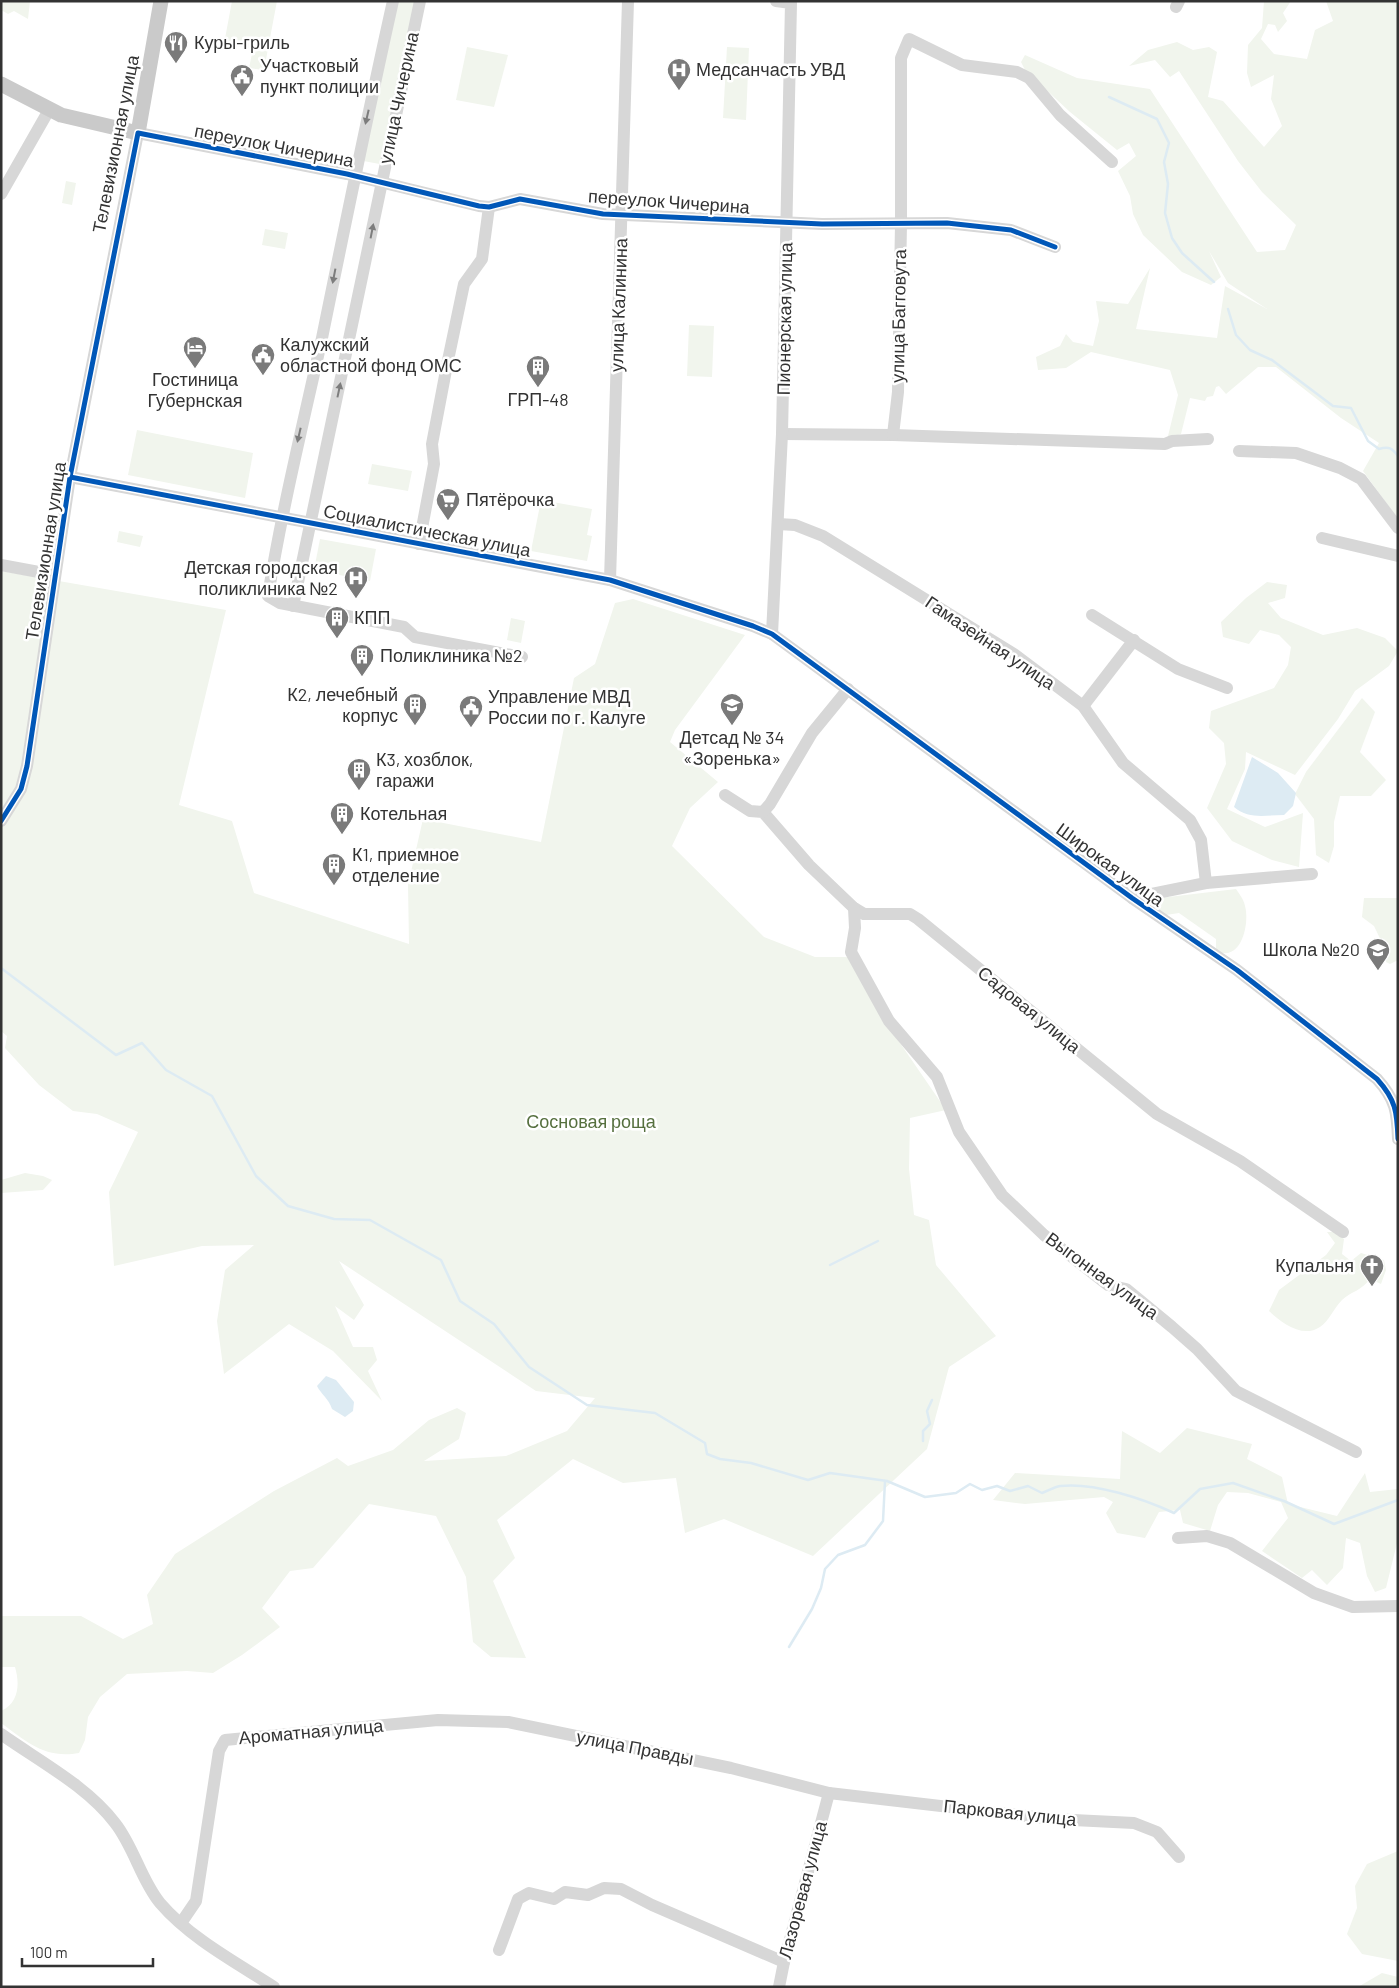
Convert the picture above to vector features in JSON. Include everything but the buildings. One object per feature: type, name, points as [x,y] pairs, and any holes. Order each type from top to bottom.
[{"type":"main road","name":"Телевизионная улица","points":[[138,133],[161,1]]},
{"type":"main road","points":[[1,84],[49,110],[73,119],[138,133]]},
{"type":"street","name":"улица Чичерина","points":[[393,1],[281,518],[268,596],[280,603],[293,606],[420,1]]},
{"type":"street","name":"улица Калинина","points":[[610,580],[628,1]]},
{"type":"street","name":"Пионерская улица","points":[[772,634],[782,434],[791,3],[776,1]]},
{"type":"street","name":"улица Багговута","points":[[893,435],[898,392],[901,58],[909,39],[962,65],[1017,72],[1029,78],[1060,115],[1112,162]]},
{"type":"street","points":[[1,194],[49,110]]},
{"type":"street","name":"переулок Чичерина","points":[[138,133],[354,176],[490,207],[520,199],[603,214],[787,222],[947,223],[1011,230],[1055,247]]},
{"type":"street","name":"Телевизионная улица","points":[[1,821],[21,788],[27,766],[70,477],[138,133]]},
{"type":"street","points":[[419,544],[434,464],[432,444],[464,284],[482,259],[490,207]]},
{"type":"street","points":[[782,434],[893,435],[1165,444],[1172,441],[1208,439]]},
{"type":"street","points":[[1239,451],[1296,453],[1340,468],[1361,479],[1398,528]]},
{"type":"street","name":"Социалистическая улица","points":[[70,477],[610,580],[753,626],[772,634]]},
{"type":"street","name":"Гамазейная улица","points":[[778,524],[795,525],[823,536],[1014,654],[1083,706],[1123,763],[1190,820],[1201,840],[1206,883]]},
{"type":"street","points":[[1322,538],[1398,556]]},
{"type":"street","points":[[1,565],[55,575]]},
{"type":"street","points":[[293,606],[404,626],[415,637],[522,657]]},
{"type":"street","points":[[1092,615],[1178,669],[1227,688]]},
{"type":"street","name":"Широкая улица","points":[[772,634],[1132,898],[1237,970],[1377,1079],[1390,1094],[1397,1118],[1398,1139]]},
{"type":"street","points":[[1083,706],[1134,640]]},
{"type":"street","points":[[725,795],[750,811],[763,812],[770,804],[812,733],[848,689]]},
{"type":"street","name":"Садовая улица","points":[[763,812],[809,865],[854,908],[864,914],[910,914],[918,919],[1157,1114],[1240,1162],[1343,1232]]},
{"type":"street","points":[[1132,898],[1206,883],[1312,874]]},
{"type":"street","name":"Выгонная улица","points":[[854,908],[855,928],[851,952],[889,1021],[937,1077],[959,1132],[1002,1195],[1051,1240],[1108,1285],[1126,1289],[1172,1327],[1197,1349],[1236,1390],[1356,1452]]},
{"type":"street","points":[[1178,1538],[1207,1536],[1230,1542],[1314,1593],[1354,1607],[1398,1606]]},
{"type":"street","name":"улица Правды","points":[[438,1720],[508,1722],[731,1768],[829,1793]]},
{"type":"street","name":"Ароматная улица","points":[[181,1923],[196,1901],[219,1751],[225,1740],[438,1720]]},
{"type":"street","points":[[1,1734],[89,1796],[116,1824],[159,1902],[181,1923],[221,1953],[274,1987]]},
{"type":"street","name":"Парковая улица","points":[[829,1793],[1053,1819],[1134,1823],[1156,1832],[1179,1857]]},
{"type":"street","name":"Лазоревая улица","points":[[779,1987],[829,1793]]},
{"type":"street","points":[[498,1950],[518,1899],[529,1893],[554,1899],[565,1892],[588,1895],[604,1888],[621,1889],[652,1905],[784,1962]]},
{"type":"green space","points":[[1,1],[30,1],[28,19],[14,11],[8,14],[1,10]]},
{"type":"green space","points":[[232,1],[277,1],[264,70],[249,68],[253,49],[224,44]]},
{"type":"green space","points":[[393,1],[420,1],[385,165],[358,160]]},
{"type":"green space","points":[[1264,1],[1291,1],[1283,13],[1287,21],[1278,32],[1275,25],[1268,24],[1261,39],[1274,54],[1307,59],[1315,30],[1333,21],[1326,1],[1398,1],[1398,519],[1363,471],[1379,443],[1341,418],[1276,367],[1258,367],[1226,394],[1219,386],[1216,387],[1213,396],[1207,397],[1205,401],[1190,398],[1181,434],[1172,437],[1168,436],[1178,395],[1170,370],[1091,352],[1066,368],[1038,370],[1036,357],[1060,346],[1066,334],[1073,342],[1093,346],[1099,321],[1096,301],[1128,304],[1150,268],[1136,329],[1217,338],[1225,286],[1267,309],[1228,283],[1209,251],[1221,277],[1211,285],[1182,272],[1143,235],[1133,214],[1130,196],[1118,171],[1136,156],[1129,143],[1117,150],[1070,112],[1025,70],[1021,62],[1025,55],[1077,78],[1150,89],[1257,252],[1285,250],[1296,225],[1262,192],[1238,161],[1179,71],[1170,77],[1155,60],[1129,66],[1148,50],[1177,42],[1193,50],[1209,47],[1217,52],[1208,97],[1223,101],[1264,147],[1282,126],[1271,99],[1274,75],[1251,87],[1247,73],[1248,45],[1262,28]]},
{"type":"green space","points":[[467,47],[508,55],[494,107],[456,100]]},
{"type":"green space","points":[[727,47],[749,48],[746,120],[723,118]]},
{"type":"green space","points":[[66,181],[76,183],[72,205],[62,203]]},
{"type":"green space","points":[[265,229],[288,233],[285,249],[262,245]]},
{"type":"green space","points":[[689,325],[714,326],[712,377],[687,376]]},
{"type":"green space","points":[[137,430],[253,453],[245,498],[128,475]]},
{"type":"green space","points":[[372,464],[412,471],[408,491],[368,484]]},
{"type":"green space","points":[[541,500],[592,509],[587,535],[592,536],[587,561],[531,551]]},
{"type":"green space","points":[[119,531],[143,536],[140,547],[117,542]]},
{"type":"green space","points":[[320,539],[376,549],[370,581],[314,570]]},
{"type":"green space","name":"Сосновая роща","points":[[1,571],[226,610],[179,805],[232,821],[254,893],[409,944],[408,885],[423,819],[541,842],[574,678],[595,664],[615,603],[633,599],[745,635],[675,730],[670,742],[718,782],[690,808],[672,846],[764,937],[815,957],[850,957],[887,1024],[946,1110],[910,1118],[909,1169],[914,1215],[929,1220],[936,1265],[996,1336],[949,1367],[927,1449],[813,1556],[724,1519],[685,1533],[676,1478],[623,1483],[573,1459],[497,1520],[515,1558],[493,1581],[526,1658],[491,1657],[473,1642],[466,1577],[436,1516],[369,1504],[313,1568],[290,1571],[262,1608],[280,1627],[242,1655],[213,1673],[187,1671],[127,1674],[100,1697],[88,1717],[85,1740],[79,1753],[56,1754],[46,1751],[28,1742],[1,1723],[1,1711],[7,1708],[15,1698],[18,1686],[15,1667],[1,1667],[1,1616],[81,1616],[123,1639],[153,1624],[147,1595],[175,1554],[274,1491],[337,1458],[348,1466],[393,1450],[429,1420],[457,1408],[466,1413],[459,1439],[424,1461],[506,1456],[567,1431],[595,1398],[536,1391],[339,1261],[364,1305],[354,1320],[335,1306],[353,1347],[373,1347],[377,1360],[368,1371],[382,1401],[333,1351],[289,1324],[224,1374],[217,1321],[225,1270],[254,1245],[202,1246],[114,1266],[109,1192],[138,1132],[97,1114],[73,1111],[39,1085],[5,1048],[7,1036],[1,1031]]},
{"type":"green space","points":[[1267,582],[1287,585],[1285,598],[1268,603],[1281,618],[1323,635],[1357,628],[1385,638],[1398,651],[1389,666],[1355,691],[1338,719],[1295,775],[1246,752],[1245,769],[1227,809],[1265,827],[1303,813],[1299,867],[1272,860],[1232,841],[1207,808],[1226,764],[1224,743],[1209,728],[1211,711],[1274,688],[1288,665],[1291,647],[1279,635],[1260,630],[1249,644],[1223,637],[1221,622],[1246,598]]},
{"type":"green space","points":[[511,618],[525,621],[521,643],[507,640]]},
{"type":"green space","points":[[1362,698],[1375,712],[1360,752],[1386,780],[1371,796],[1340,796],[1334,822],[1334,846],[1329,863],[1316,855],[1314,819],[1295,794],[1306,772]]},
{"type":"green space","points":[[1236,889],[1245,906],[1246,922],[1242,940],[1232,952],[1216,951],[1216,939],[1179,913],[1166,915],[1159,911],[1157,904],[1160,898]]},
{"type":"green space","points":[[1364,898],[1398,898],[1398,960],[1390,964],[1386,962],[1387,953],[1374,926],[1362,917]]},
{"type":"green space","points":[[25,1173],[43,1176],[52,1180],[43,1190],[1,1193],[1,1180]]},
{"type":"green space","points":[[1327,1232],[1335,1232],[1344,1239],[1342,1254],[1351,1261],[1361,1253],[1384,1260],[1386,1270],[1381,1284],[1370,1279],[1342,1300],[1320,1327],[1306,1331],[1292,1328],[1269,1311],[1279,1290],[1326,1255],[1335,1243]]},
{"type":"green space","points":[[1187,1428],[1252,1444],[1247,1459],[1282,1477],[1288,1504],[1337,1516],[1365,1473],[1370,1492],[1398,1489],[1398,1539],[1386,1588],[1375,1592],[1367,1576],[1360,1543],[1346,1538],[1343,1568],[1327,1585],[1312,1570],[1302,1578],[1262,1551],[1288,1518],[1281,1502],[1248,1493],[1227,1492],[1218,1505],[1210,1531],[1183,1523],[1180,1510],[1159,1512],[1145,1538],[1117,1533],[1106,1513],[1113,1502],[1104,1497],[1025,1504],[993,1500],[1015,1473],[1120,1479],[1122,1431],[1160,1453]]},
{"type":"green space","points":[[1398,1851],[1398,1961],[1362,1954],[1347,1934],[1357,1908],[1355,1886],[1367,1864]]},
{"type":"green space","points":[[1382,1973],[1398,1977],[1398,1987],[1358,1987]]},
{"type":"shaded area","points":[[1252,757],[1278,773],[1296,793],[1293,806],[1284,815],[1252,815],[1246,814],[1234,807]]},
{"type":"shaded area","points":[[326,1376],[336,1380],[354,1402],[353,1411],[345,1417],[332,1409],[317,1386]]},
{"type":"waterway","points":[[1109,97],[1157,119],[1169,143],[1164,162],[1168,184],[1165,213],[1172,238],[1182,253],[1214,282]]},
{"type":"waterway","points":[[1228,309],[1236,335],[1250,350],[1272,360],[1333,406],[1351,408],[1368,441],[1379,449],[1390,448],[1398,456]]},
{"type":"waterway","points":[[1,968],[116,1055],[142,1043],[166,1070],[212,1096],[256,1176],[288,1206],[334,1219],[370,1220],[441,1260],[460,1301],[494,1324],[529,1367],[587,1405],[655,1413],[705,1443],[707,1454],[720,1459],[751,1463],[808,1480],[830,1473],[887,1481],[925,1497],[956,1493],[970,1484],[982,1490],[997,1486],[1010,1491],[1028,1486],[1042,1493],[1056,1487],[1073,1485],[1103,1489],[1134,1497],[1174,1513],[1200,1489],[1233,1483],[1284,1501],[1334,1524],[1398,1500]]},
{"type":"waterway","points":[[830,1265],[878,1241]]},
{"type":"waterway","points":[[923,1441],[923,1431],[930,1424],[927,1411],[932,1400]]},
{"type":"waterway","points":[[789,1647],[812,1609],[821,1588],[825,1569],[838,1555],[865,1545],[883,1521],[885,1481]]},
{"type":"cycle path","points":[[1,821],[21,789],[27,766],[70,477],[138,133],[347,174],[479,206],[489,207],[520,199],[603,214],[822,224],[947,223],[1011,230],[1055,247]]},
{"type":"cycle path","points":[[70,477],[610,580],[753,626],[772,634],[1132,898],[1237,970],[1377,1079],[1392,1100],[1397,1121],[1398,1139]]},
{"type":"place","name":"Куры-гриль","points":[[176,64]]},
{"type":"place","name":"Медсанчасть УВД","points":[[679,91]]},
{"type":"place","name":"Участковый пункт полиции","points":[[242,97]]},
{"type":"place","name":"Гостиница Губернская","points":[[195,369]]},
{"type":"place","name":"Калужский областной фонд ОМС","points":[[263,376]]},
{"type":"place","name":"ГРП-48","points":[[538,388]]},
{"type":"place","name":"Пятёрочка","points":[[448,521]]},
{"type":"place","name":"Детская городская поликлиника №2","points":[[356,599]]},
{"type":"place","name":"КПП","points":[[337,639]]},
{"type":"place","name":"Поликлиника №2","points":[[362,677]]},
{"type":"place","name":"К2, лечебный корпус","points":[[415,726]]},
{"type":"place","name":"Детсад № 34 «Зоренька»","points":[[732,726]]},
{"type":"place","name":"Управление МВД России по г. Калуге","points":[[471,728]]},
{"type":"place","name":"К3, хозблок, гаражи","points":[[359,791]]},
{"type":"place","name":"Котельная","points":[[342,835]]},
{"type":"place","name":"К1, приемное отделение","points":[[334,886]]},
{"type":"place","name":"Школа №20","points":[[1378,971]]},
{"type":"place","name":"Купальня","points":[[1372,1287]]}]
